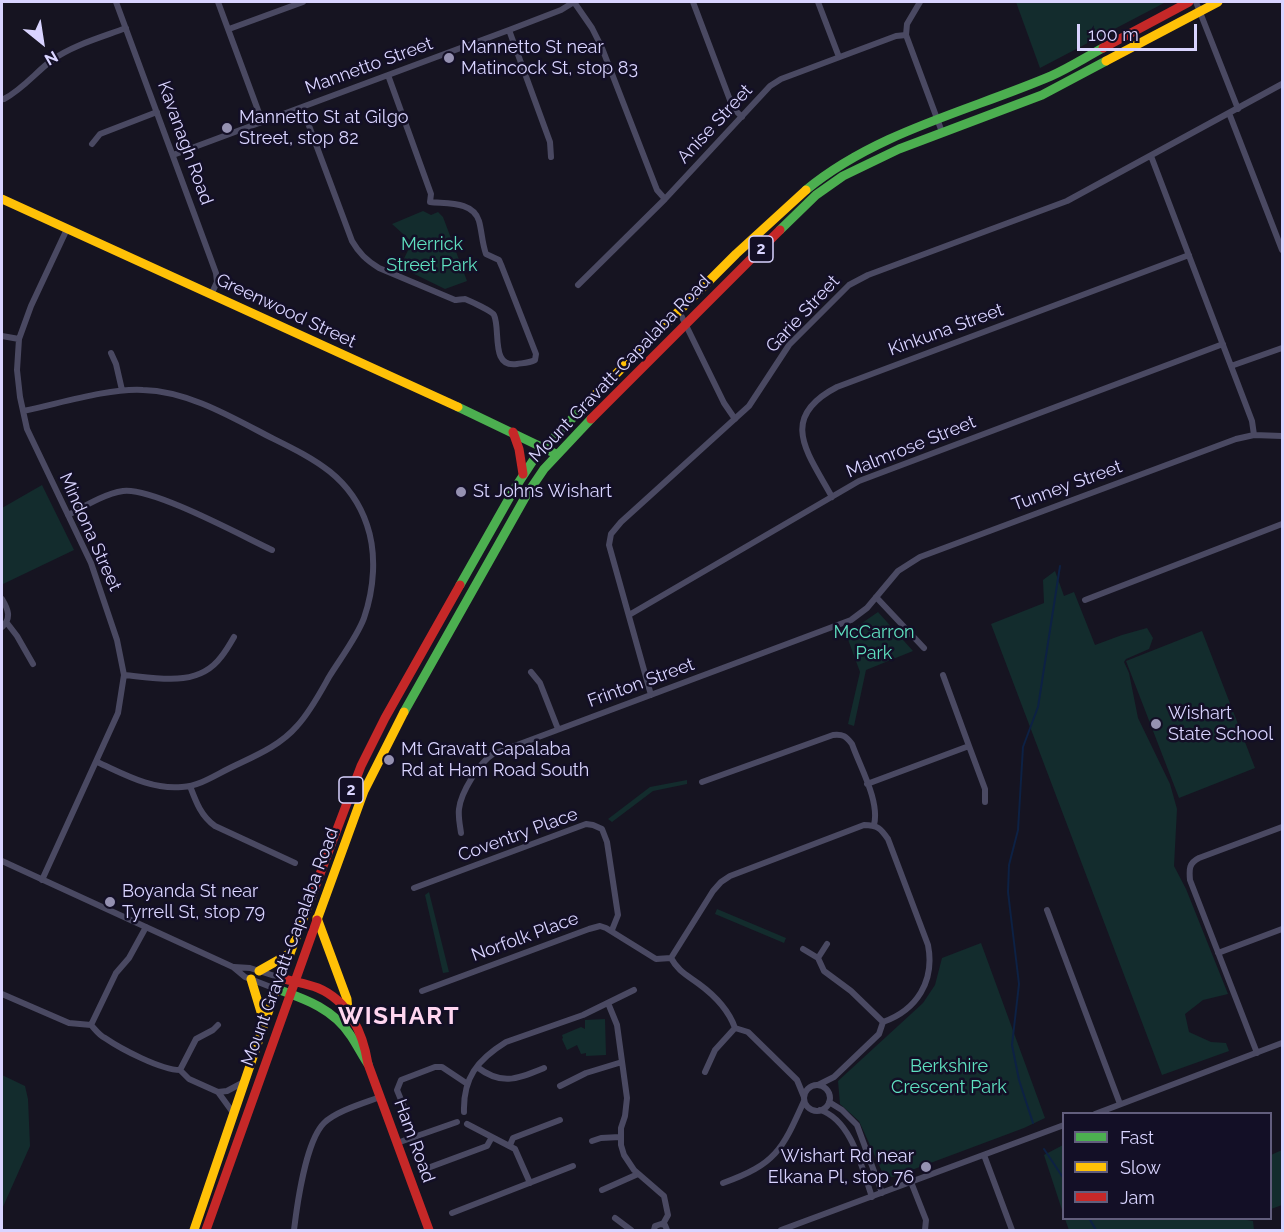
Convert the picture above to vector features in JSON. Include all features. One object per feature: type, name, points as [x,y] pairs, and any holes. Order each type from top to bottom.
[{"type":"main road","name":"Mount Gravatt-Capalaba Road","points":[[194,1230],[264,1022],[367,752],[523,474],[544,447],[768,223],[821,177],[870,147],[1047,78],[1189,2]]},
{"type":"main road","name":"Mount Gravatt-Capalaba Road","points":[[206,1230],[364,791],[378,760],[527,494],[556,454],[788,222],[829,185],[880,157],[1042,95],[1218,2]]},
{"type":"main road","name":"Greenwood Street","points":[[2,199],[513,432],[556,454]]},
{"type":"main road","points":[[513,432],[523,474]]},
{"type":"main road","points":[[317,918],[347,999],[348,1011]]},
{"type":"main road","points":[[259,971],[289,954]]},
{"type":"main road","name":"Ham Road","points":[[281,978],[320,990],[336,999],[348,1011],[366,1050],[368,1064],[429,1230]]},
{"type":"main road","points":[[250,979],[258,997],[264,1022]]},
{"type":"main road","name":"Ham Road","points":[[277,989],[308,999],[336,1017],[351,1035],[368,1064]]},
{"type":"street","name":"Kavanagh Road","points":[[116,2],[216,273],[217,282],[211,295]]},
{"type":"street","points":[[218,2],[262,121]]},
{"type":"street","points":[[229,29],[303,2]]},
{"type":"street","points":[[574,2],[592,28],[602,48],[657,190],[665,199]]},
{"type":"street","name":"Mannetto Street","points":[[173,155],[509,30],[561,10],[574,2]]},
{"type":"street","points":[[693,2],[733,108],[742,117]]},
{"type":"street","points":[[818,2],[838,57]]},
{"type":"street","points":[[920,2],[910,18],[906,35],[942,132]]},
{"type":"street","points":[[1196,2],[1238,108]]},
{"type":"street","points":[[4,99],[15,93],[53,60],[71,49],[126,28]]},
{"type":"street","points":[[509,30],[550,142],[551,157]]},
{"type":"street","name":"Anise Street","points":[[578,285],[665,199],[770,86],[781,79],[838,57],[896,36],[906,35]]},
{"type":"street","points":[[302,107],[352,241],[367,261],[455,300],[464,299],[490,310],[494,316],[499,355],[503,362],[510,365],[535,360],[536,354],[502,267],[498,260],[486,254],[478,219],[472,210],[460,205],[430,202],[431,194],[388,75]]},
{"type":"street","name":"Garie Street","points":[[651,695],[609,545],[610,534],[735,419],[757,396],[789,345],[849,285],[868,275],[1067,201],[1282,84]]},
{"type":"street","points":[[92,144],[100,134],[157,112]]},
{"type":"street","points":[[1229,113],[1282,250]]},
{"type":"street","points":[[1151,156],[1252,421],[1254,435]]},
{"type":"street","name":"Mindona Street","points":[[42,880],[118,712],[124,675],[117,640],[91,563],[27,429],[17,370],[19,339],[31,306],[67,229]]},
{"type":"street","name":"Kinkuna Street","points":[[832,497],[804,447],[801,434],[802,423],[807,412],[823,394],[1190,255]]},
{"type":"street","points":[[678,311],[735,419]]},
{"type":"street","points":[[2,336],[19,339]]},
{"type":"street","name":"Malmrose Street","points":[[629,615],[832,497],[876,474],[1223,344]]},
{"type":"street","points":[[1231,366],[1282,348]]},
{"type":"street","points":[[111,353],[122,390]]},
{"type":"street","points":[[23,411],[122,390],[166,393],[195,401],[314,459],[341,480],[356,501],[367,524],[373,548],[373,571],[363,620],[314,703],[297,727],[276,745],[190,786],[166,788],[154,786],[97,762]]},
{"type":"street","name":"Tunney Street","points":[[876,597],[898,571],[920,557],[1236,439],[1254,435],[1282,436]]},
{"type":"street","points":[[68,515],[101,498],[121,491],[145,492],[272,550]]},
{"type":"street","points":[[1084,600],[1282,524]]},
{"type":"street","points":[[876,597],[924,648]]},
{"type":"street","name":"Frinton Street","points":[[461,833],[458,813],[460,802],[477,769],[485,759],[558,729],[851,620],[867,608],[876,597]]},
{"type":"street","points":[[2,599],[9,613],[4,625],[17,636],[33,664]]},
{"type":"street","points":[[124,675],[181,679],[192,677],[213,666],[234,637]]},
{"type":"street","points":[[531,672],[540,683],[558,729]]},
{"type":"street","points":[[943,675],[985,789],[985,802]]},
{"type":"street","points":[[702,782],[841,734],[847,737],[852,744],[875,804],[874,825]]},
{"type":"street","points":[[867,784],[969,746]]},
{"type":"street","points":[[190,786],[198,808],[206,820],[214,826],[296,863]]},
{"type":"street","name":"Coventry Place","points":[[414,888],[586,824],[593,825],[602,829],[607,842],[618,915],[612,930]]},
{"type":"street","points":[[671,958],[721,882],[730,876],[864,825],[874,825],[880,827],[888,839],[928,945],[931,960],[930,972],[919,996],[897,1017],[883,1022]]},
{"type":"street","points":[[1257,1053],[1190,880],[1189,869],[1191,863],[1199,858],[1282,826]]},
{"type":"street","points":[[2,861],[233,967],[250,979],[277,989]]},
{"type":"street","points":[[1047,910],[1120,1104]]},
{"type":"street","name":"Norfolk Place","points":[[422,991],[589,929],[600,926],[612,930]]},
{"type":"street","points":[[91,1025],[117,973],[129,958],[146,927]]},
{"type":"street","points":[[1218,953],[1282,929]]},
{"type":"street","points":[[612,930],[656,958],[671,958]]},
{"type":"street","points":[[818,958],[828,944]]},
{"type":"street","points":[[803,949],[818,958],[824,970],[883,1022]]},
{"type":"street","points":[[671,958],[677,969],[701,985],[730,1014],[735,1028]]},
{"type":"street","points":[[233,967],[250,968],[281,978]]},
{"type":"street","points":[[464,1112],[463,1097],[466,1083],[477,1067],[495,1049],[506,1042],[583,1015],[634,990]]},
{"type":"street","points":[[2,994],[69,1023],[91,1025],[103,1038],[169,1070],[180,1070],[189,1079],[218,1092],[234,1115]]},
{"type":"street","points":[[608,1003],[617,1025],[628,1106],[620,1137],[624,1155],[638,1174],[664,1196],[668,1215],[665,1227],[657,1225],[654,1230]]},
{"type":"street","points":[[723,1182],[750,1172],[773,1158],[784,1144],[797,1118],[806,1090],[834,1077],[879,1035],[883,1022]]},
{"type":"street","points":[[180,1070],[196,1039],[218,1025]]},
{"type":"street","points":[[705,1072],[715,1050],[735,1028]]},
{"type":"street","points":[[735,1028],[748,1032],[797,1080],[804,1099],[813,1110]]},
{"type":"street","points":[[1098,1112],[1282,1043]]},
{"type":"street","points":[[560,1086],[586,1073],[622,1062]]},
{"type":"street","points":[[405,1112],[397,1090],[401,1080],[435,1067],[442,1067],[466,1083]]},
{"type":"street","points":[[477,1067],[488,1075],[504,1079],[518,1078],[544,1068]]},
{"type":"street","points":[[820,1110],[829,1102],[829,1092],[834,1077]]},
{"type":"street","points":[[797,1080],[824,1087],[829,1092]]},
{"type":"street","points":[[218,1092],[226,1091],[244,1082]]},
{"type":"street","points":[[294,1230],[298,1191],[317,1131],[328,1119],[380,1097]]},
{"type":"street","points":[[829,1102],[842,1110],[857,1125],[882,1193]]},
{"type":"street","points":[[797,1118],[813,1110],[820,1110],[837,1119],[855,1147],[872,1197]]},
{"type":"street","points":[[510,1145],[513,1138],[560,1120]]},
{"type":"street","points":[[397,1143],[457,1122]]},
{"type":"street","points":[[467,1124],[510,1145],[517,1152],[530,1183]]},
{"type":"street","points":[[781,1230],[1062,1126]]},
{"type":"street","points":[[425,1169],[487,1146],[492,1137]]},
{"type":"street","points":[[592,1141],[620,1137]]},
{"type":"street","points":[[984,1155],[1012,1230]]},
{"type":"street","points":[[452,1213],[573,1166]]},
{"type":"street","points":[[602,1190],[638,1174]]},
{"type":"street","points":[[911,1182],[926,1220],[925,1230]]},
{"type":"street","points":[[615,1218],[631,1230]]},
{"type":"green space","points":[[1016,2],[1166,2],[1040,68]]},
{"type":"green space","name":"Merrick Street Park","points":[[423,211],[431,215],[438,212],[443,217],[467,281],[445,289],[400,267],[412,242],[392,224]]},
{"type":"green space","points":[[42,485],[74,550],[3,584],[2,508]]},
{"type":"green space","points":[[1055,571],[1064,596],[1074,592],[1095,645],[1147,628],[1153,638],[1149,649],[1124,662],[1129,673],[1138,718],[1170,784],[1177,809],[1174,866],[1186,889],[1228,994],[1203,1000],[1185,1014],[1189,1032],[1211,1042],[1226,1043],[1229,1051],[1162,1075],[991,624],[1044,603],[1043,580]]},
{"type":"green space","name":"McCarron Park","points":[[878,612],[913,651],[866,670],[854,726],[848,724],[860,672],[846,634]]},
{"type":"green space","points":[[1202,631],[1255,768],[1179,798],[1126,661]]},
{"type":"green space","points":[[687,780],[687,784],[653,791],[612,822],[608,819],[650,787]]},
{"type":"green space","points":[[429,892],[449,972],[443,973],[425,895]]},
{"type":"green space","points":[[717,909],[786,938],[784,943],[715,914]]},
{"type":"green space","name":"Berkshire Crescent Park","points":[[981,943],[1045,1118],[893,1177],[884,1176],[859,1121],[840,1104],[838,1081],[923,1003],[935,985],[942,958]]},
{"type":"green space","points":[[605,1019],[606,1055],[586,1056],[586,1053],[581,1054],[577,1045],[567,1050],[562,1035],[581,1027],[585,1029],[585,1020]]},
{"type":"green space","points":[[2,1075],[25,1086],[28,1099],[30,1146],[2,1209]]},
{"type":"green space","points":[[1062,1146],[1062,1210],[1044,1155]]},
{"type":"green space","points":[[1282,1150],[1282,1205],[1272,1209],[1272,1155]]},
{"type":"green space","points":[[1065,1220],[1246,1220],[1253,1221],[1254,1230],[1069,1230]]},
{"type":"waterway","points":[[1033,1123],[1019,1080],[1012,1045],[1019,984],[1008,892],[1009,865],[1018,830],[1023,747],[1038,707],[1060,566]]},
{"type":"waterway","points":[[1044,1149],[1062,1176]]},
{"type":"waterway","points":[[1090,1220],[1096,1230]]},
{"type":"traffic: fast","points":[[806,190],[833,170],[893,138],[1051,76],[1103,48]]},
{"type":"traffic: fast","points":[[780,230],[816,195],[843,176],[899,149],[1042,95],[1106,61]]},
{"type":"traffic: fast","points":[[460,585],[515,488],[536,456],[590,400]]},
{"type":"traffic: fast","points":[[458,407],[556,454]]},
{"type":"traffic: fast","points":[[404,712],[527,494],[544,469],[591,419]]},
{"type":"traffic: fast","points":[[277,989],[318,1006],[336,1019],[351,1036],[368,1064]]},
{"type":"traffic: slow","points":[[1106,61],[1218,2]]},
{"type":"traffic: slow","points":[[590,400],[736,254],[806,190]]},
{"type":"traffic: slow","points":[[2,199],[458,407]]},
{"type":"traffic: slow","points":[[317,920],[364,791],[404,712]]},
{"type":"traffic: slow","points":[[194,1230],[271,1004],[314,890]]},
{"type":"traffic: slow","points":[[317,918],[347,999],[348,1011]]},
{"type":"traffic: slow","points":[[259,971],[289,954]]},
{"type":"traffic: slow","points":[[251,979],[264,1022]]},
{"type":"traffic: jam","points":[[1103,48],[1189,2]]},
{"type":"traffic: jam","points":[[591,419],[780,230]]},
{"type":"traffic: jam","points":[[513,432],[519,449],[523,474]]},
{"type":"traffic: jam","points":[[314,890],[361,766],[385,718],[460,585]]},
{"type":"traffic: jam","points":[[206,1230],[317,920]]},
{"type":"traffic: jam","points":[[281,978],[313,986],[329,994],[353,1019],[429,1230]]},
{"type":"place","name":"Mannetto St near Matincock St, stop 83","points":[[449,58]]},
{"type":"place","name":"Mannetto St at Gilgo Street, stop 82","points":[[227,128]]},
{"type":"place","name":"St Johns Wishart","points":[[461,492]]},
{"type":"place","name":"Wishart State School","points":[[1156,724]]},
{"type":"place","name":"Mt Gravatt Capalaba Rd at Ham Road South","points":[[389,760]]},
{"type":"place","name":"Boyanda St near Tyrrell St, stop 79","points":[[110,902]]},
{"type":"place","name":"Wishart Rd near Elkana Pl, stop 76","points":[[926,1167]]},
{"type":"district","name":"WISHART","points":[[399,1017]]}]
